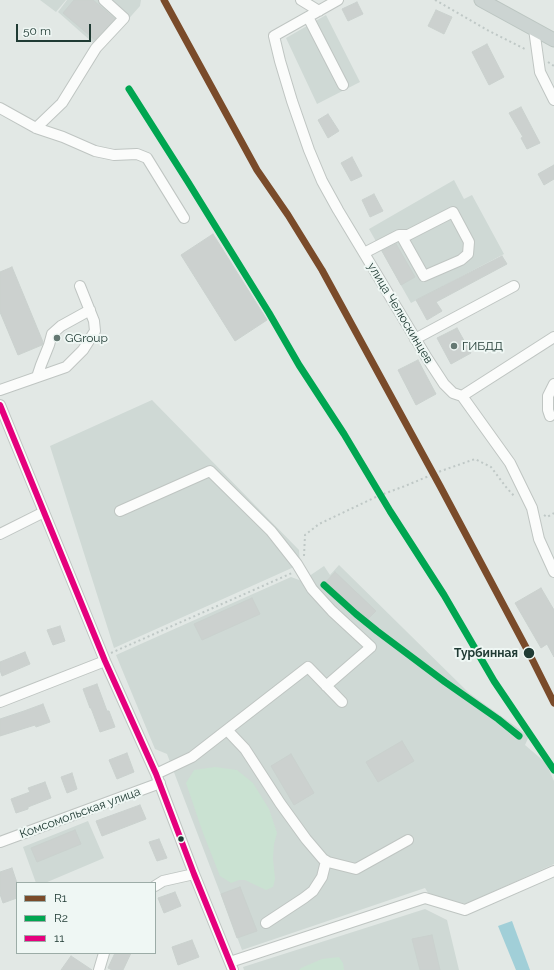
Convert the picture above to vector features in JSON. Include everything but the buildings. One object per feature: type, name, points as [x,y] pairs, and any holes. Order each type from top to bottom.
[{"type":"main road","points":[[481,0],[554,40]]},
{"type":"street","points":[[36,128],[62,103],[96,48],[124,18],[104,0]]},
{"type":"street","points":[[301,0],[319,11]]},
{"type":"street","points":[[338,0],[308,17],[343,85]]},
{"type":"street","name":"улица Челюскинцев","points":[[308,17],[274,36],[292,101],[309,150],[322,181],[415,339],[444,384],[453,393],[462,396],[510,463],[532,508],[540,539],[554,572]]},
{"type":"street","points":[[534,29],[540,72],[554,100]]},
{"type":"street","points":[[0,108],[36,128],[63,137],[95,151],[114,155],[137,154],[147,158],[184,218]]},
{"type":"street","points":[[364,253],[399,235],[401,235],[408,235],[453,212],[469,242],[468,254],[460,260],[424,276],[401,235]]},
{"type":"street","points":[[0,390],[66,367],[90,341],[95,331],[94,321],[80,286]]},
{"type":"street","points":[[415,339],[514,286]]},
{"type":"street","points":[[37,378],[50,345],[52,334],[61,326],[90,310]]},
{"type":"street","points":[[462,396],[554,336]]},
{"type":"street","points":[[550,416],[548,410],[548,396],[554,384]]},
{"type":"street","points":[[0,405],[44,512],[108,657],[158,778],[231,966],[425,898],[465,910],[554,870]]},
{"type":"street","points":[[120,511],[210,471],[271,531],[300,568],[312,589],[332,611],[371,647],[326,686],[342,702]]},
{"type":"street","points":[[0,534],[44,512]]},
{"type":"street","points":[[0,702],[108,657]]},
{"type":"street","name":"Комсомольская улица","points":[[0,842],[158,778],[192,757],[308,667],[326,686]]},
{"type":"street","points":[[227,730],[245,749],[280,803],[306,839],[326,861],[356,869],[408,840]]},
{"type":"street","points":[[266,923],[313,891],[322,877],[326,861]]},
{"type":"street","points":[[156,885],[163,881],[194,874]]},
{"type":"street","points":[[99,970],[104,954]]},
{"type":"path","points":[[435,0],[554,66]]},
{"type":"path","points":[[108,657],[296,572],[303,567],[305,535],[319,524],[378,496],[475,459],[491,467],[518,500],[547,516],[554,513]]},
{"type":"shaded area","points":[[40,0],[66,0],[56,12]]},
{"type":"shaded area","points":[[67,0],[141,0],[140,6],[101,50],[58,12]]},
{"type":"shaded area","points":[[326,15],[360,82],[317,104],[286,38]]},
{"type":"shaded area","points":[[454,180],[464,199],[472,195],[504,254],[411,303],[369,229]]},
{"type":"shaded area","points":[[152,400],[299,550],[300,563],[114,648],[50,446]]},
{"type":"shaded area","points":[[339,565],[469,693],[529,736],[525,745],[546,763],[554,781],[554,864],[466,904],[430,896],[425,888],[242,950],[167,754],[155,749],[116,655],[291,577],[302,581],[324,566],[330,575]]},
{"type":"shaded area","points":[[88,821],[104,858],[47,882],[36,882],[23,847]]},
{"type":"shaded area","points":[[425,909],[447,920],[459,970],[244,970],[243,967]]},
{"type":"green space","points":[[215,767],[237,770],[253,783],[269,809],[277,833],[274,844],[273,859],[275,879],[273,887],[266,890],[245,880],[239,880],[231,883],[220,876],[203,833],[186,783],[194,770]]},
{"type":"green space","points":[[339,957],[343,963],[344,970],[299,970],[322,959]]},
{"type":"water","points":[[512,921],[530,970],[516,970],[498,926]]},
{"type":"transit line","name":"R1","points":[[164,0],[257,170],[288,215],[322,270],[440,486],[554,703]]},
{"type":"transit line","name":"R2","points":[[129,89],[269,313],[299,365],[344,434],[390,511],[444,595],[494,681],[554,770]]},
{"type":"transit line","name":"11","points":[[0,405],[105,661],[156,774],[233,970]]},
{"type":"transit line","name":"R2","points":[[324,585],[377,631],[519,736]]},
{"type":"place","name":"GGroup","points":[[57,338]]},
{"type":"place","name":"ГИБДД","points":[[454,346]]},
{"type":"place","name":"Турбинная","points":[[529,653]]}]
